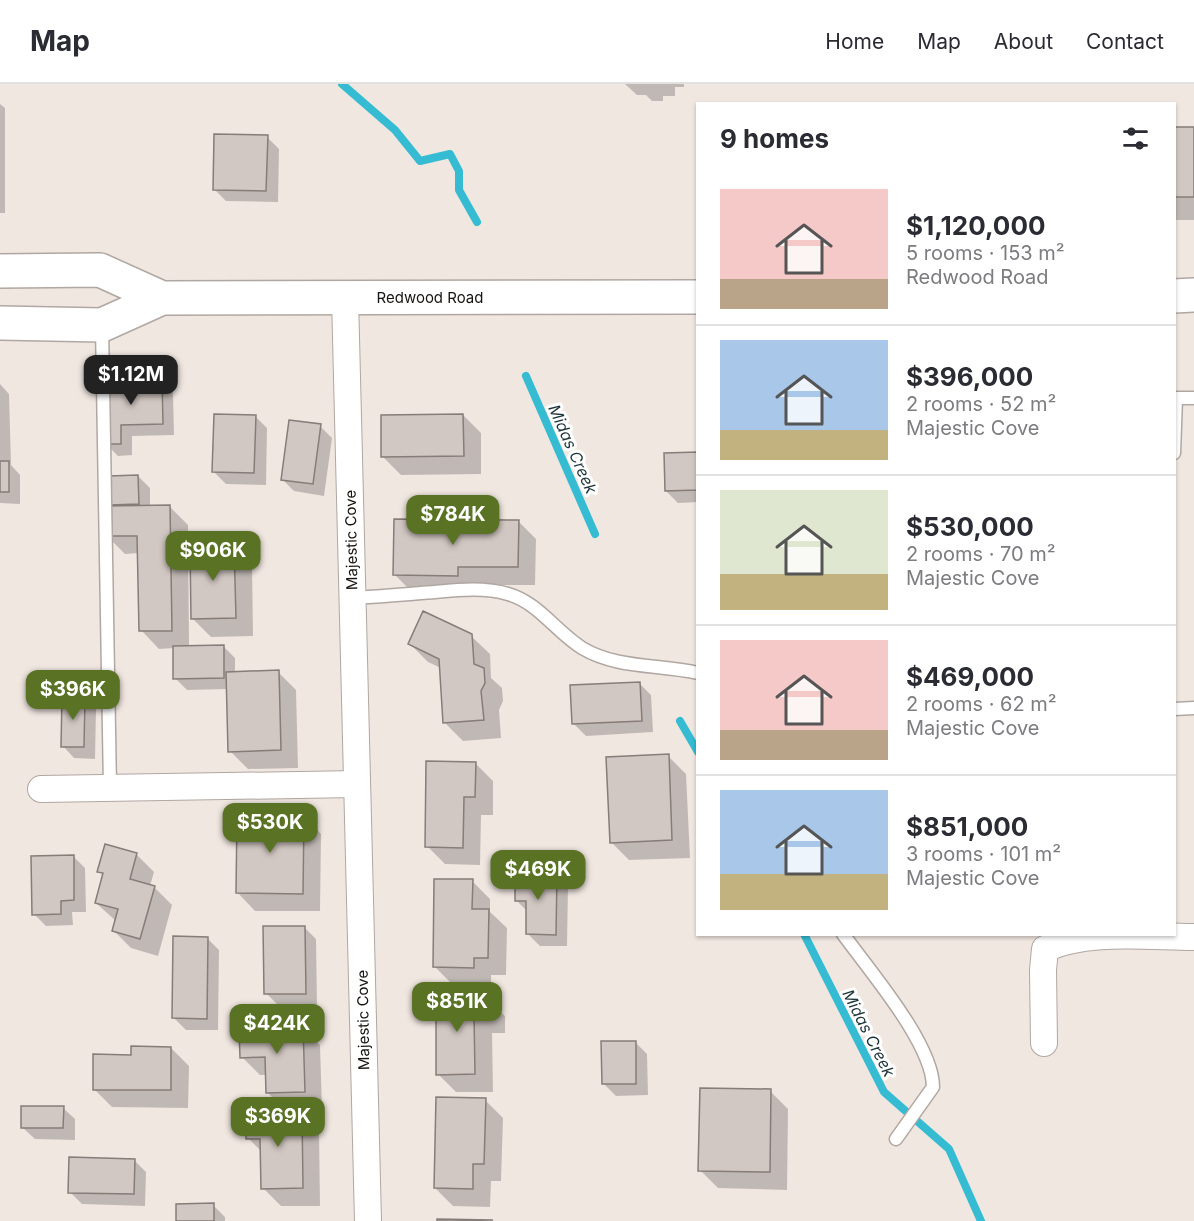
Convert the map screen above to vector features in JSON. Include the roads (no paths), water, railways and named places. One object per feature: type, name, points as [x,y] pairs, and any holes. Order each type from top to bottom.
[{"type":"main road","name":"Redwood Road","points":[[0,271],[100,270],[162,298]]},
{"type":"main road","points":[[1176,296],[1194,296]]},
{"type":"main road","name":"Redwood Road","points":[[0,323],[102,325],[162,298],[696,297]]},
{"type":"street","name":"Majestic Cove","points":[[345,297],[368,1221]]},
{"type":"street","points":[[41,789],[357,784]]},
{"type":"street","points":[[1044,1043],[1042,970],[1045,949],[1061,941],[1090,936],[1194,937]]},
{"type":"lane","points":[[102,325],[110,788]]},
{"type":"lane","points":[[1176,398],[1194,398]]},
{"type":"lane","points":[[352,598],[474,590],[507,594],[525,601],[541,612],[568,638],[598,656],[634,665],[696,673]]},
{"type":"lane","points":[[1176,709],[1194,708]]},
{"type":"lane","points":[[844,936],[925,1051],[931,1068],[933,1087],[896,1139]]},
{"type":"waterway","name":"Midas Creek","points":[[342,84],[395,130],[420,161],[450,154],[459,171],[459,190],[477,222]]},
{"type":"waterway","name":"Midas Creek","points":[[526,376],[595,534]]},
{"type":"waterway","name":"Midas Creek","points":[[680,721],[696,749]]},
{"type":"waterway","name":"Midas Creek","points":[[805,936],[884,1092],[949,1149],[981,1221]]}]
